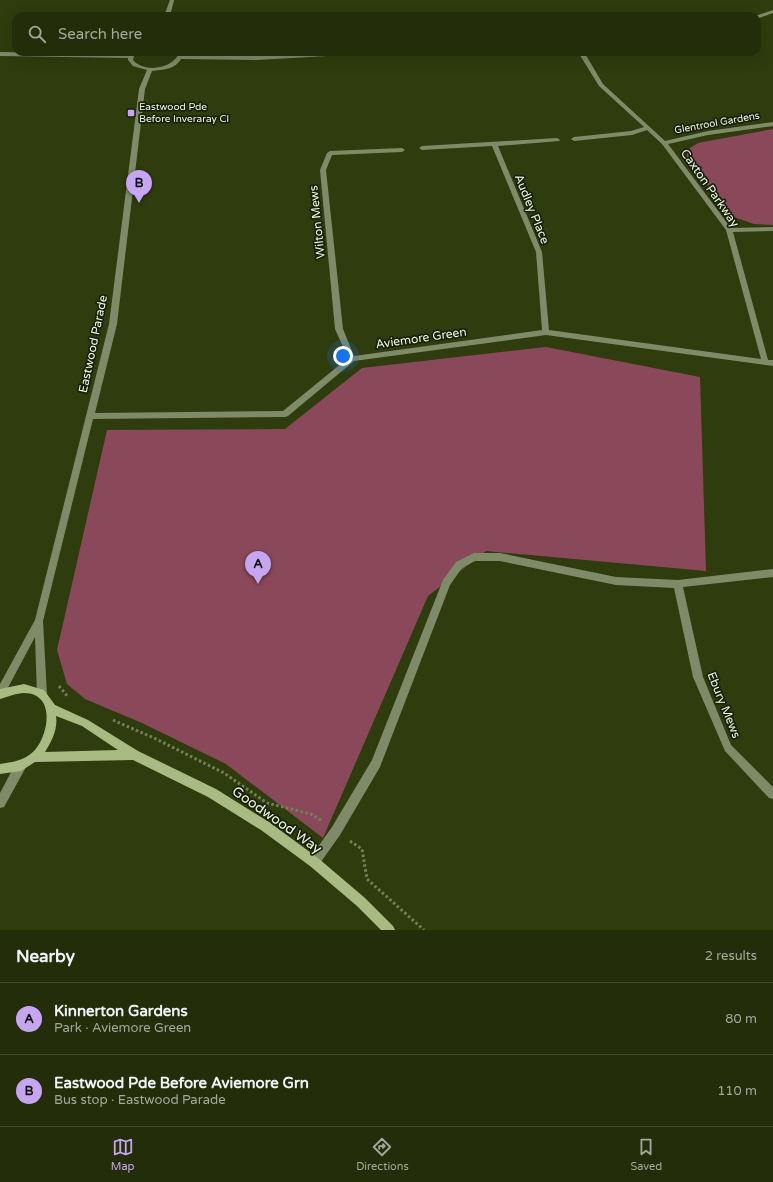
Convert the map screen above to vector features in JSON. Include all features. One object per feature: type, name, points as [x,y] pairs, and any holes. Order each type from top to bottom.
[{"type":"street","points":[[168,12],[172,0]]},
{"type":"street","points":[[761,16],[773,11]]},
{"type":"street","points":[[0,54],[12,54]]},
{"type":"street","points":[[131,56],[130,61],[134,65],[150,69],[166,67],[176,62],[180,56]]},
{"type":"street","points":[[206,56],[257,58],[292,56]]},
{"type":"street","name":"Caxton Parkway","points":[[584,56],[602,85],[664,143],[729,230],[765,361]]},
{"type":"street","name":"Eastwood Parade","points":[[0,694],[39,621],[113,324],[142,89],[150,69]]},
{"type":"street","name":"Glentrool Gardens","points":[[664,143],[708,133],[773,124]]},
{"type":"street","points":[[574,139],[632,133],[647,128]]},
{"type":"street","points":[[422,148],[557,140]]},
{"type":"street","name":"Audley Place","points":[[494,144],[538,252],[546,332]]},
{"type":"street","name":"Wilton Mews","points":[[352,359],[339,329],[323,170],[330,153],[402,150]]},
{"type":"street","points":[[729,230],[773,229]]},
{"type":"street","name":"Aviemore Green","points":[[352,359],[546,332],[773,363]]},
{"type":"street","points":[[90,416],[285,414],[352,359]]},
{"type":"street","points":[[314,862],[336,831],[376,763],[446,583],[459,565],[474,556],[500,557],[616,581],[678,584],[773,573]]},
{"type":"street","name":"Ebury Mews","points":[[678,584],[698,677],[728,748],[773,794]]},
{"type":"street","name":"Eastwood Parade","points":[[39,621],[42,695]]},
{"type":"street","points":[[0,694],[23,688],[33,690],[42,695],[48,701],[52,709],[53,721],[51,734],[44,746],[34,757],[21,765],[7,769],[0,769]]},
{"type":"street","name":"Goodwood Way","points":[[52,709],[85,723],[134,755],[212,793],[265,826],[314,862],[361,902],[389,930]]},
{"type":"street","name":"Goodwood Way","points":[[34,757],[134,755]]},
{"type":"street","points":[[0,802],[21,765]]},
{"type":"shaded area","points":[[773,129],[773,225],[754,224],[731,216],[687,159],[687,150],[698,143]]},
{"type":"shaded area","points":[[546,347],[700,377],[706,571],[486,551],[428,596],[323,838],[226,764],[142,723],[85,699],[67,684],[57,650],[107,430],[285,429],[362,368]]},
{"type":"place","name":"Eastwood Pde Before Inveraray Cl","points":[[131,113]]},
{"type":"place","name":"Eastwood Pde Before Aviemore Grn","points":[[139,203]]},
{"type":"place","name":"Kinnerton Gardens","points":[[258,584]]}]
